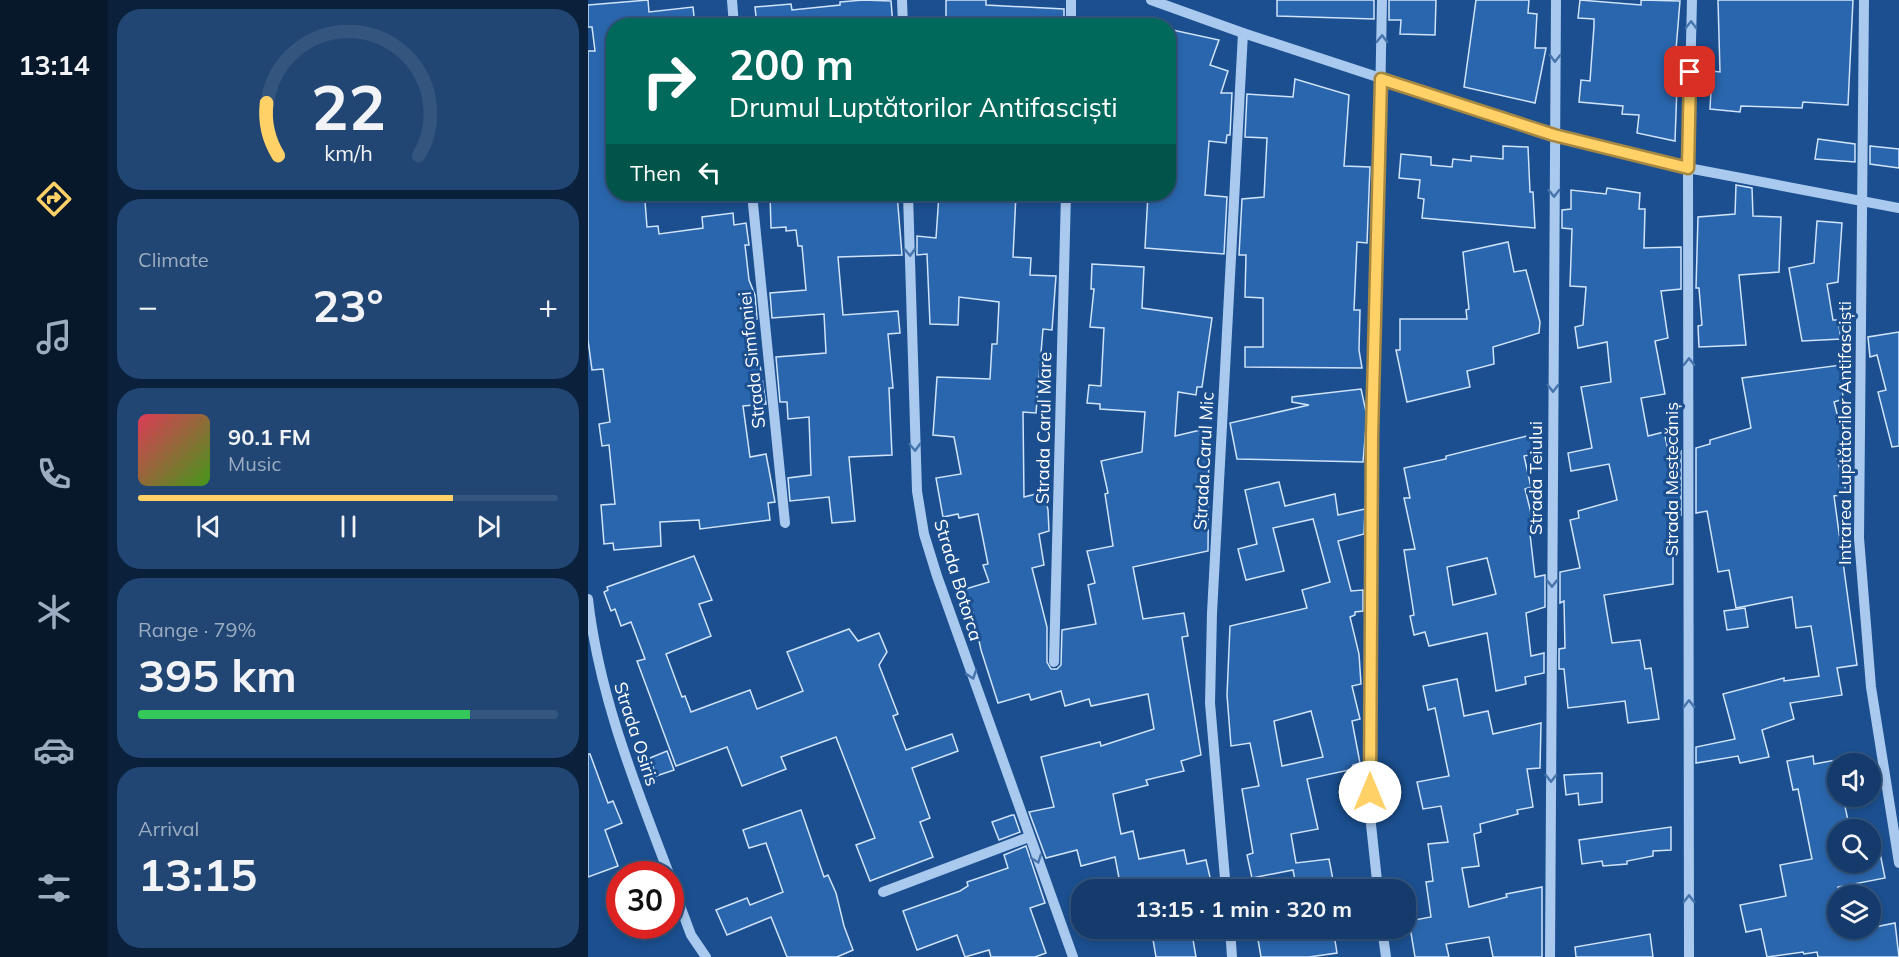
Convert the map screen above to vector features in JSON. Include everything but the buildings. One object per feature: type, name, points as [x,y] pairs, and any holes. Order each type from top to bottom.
[{"type":"street","points":[[732,0],[733,18]]},
{"type":"street","points":[[902,0],[903,18]]},
{"type":"street","points":[[1071,0],[1071,18]]},
{"type":"street","points":[[1151,0],[1243,33],[1554,135],[1688,168],[1899,208]]},
{"type":"street","points":[[1377,879],[1370,815],[1369,681],[1382,0]]},
{"type":"street","name":"Strada Teiului","points":[[1550,957],[1556,0]]},
{"type":"street","name":"Strada Mestecăniș","points":[[1689,957],[1688,168],[1692,0]]},
{"type":"street","name":"Intrarea Luptătorilor Antifasciști","points":[[1864,0],[1861,570],[1871,687],[1899,863]]},
{"type":"street","name":"Strada Carul Mic","points":[[1225,879],[1215,787],[1210,692],[1243,33]]},
{"type":"street","name":"Strada Simfoniei","points":[[753,201],[785,523]]},
{"type":"street","name":"Strada Botorca","points":[[908,201],[917,491],[924,534],[1073,957]]},
{"type":"street","name":"Strada Carul Mare","points":[[1054,662],[1066,201]]},
{"type":"street","name":"Strada Osiris","points":[[588,599],[601,679],[616,734],[664,861]]},
{"type":"street","points":[[883,892],[1029,837]]},
{"type":"street","points":[[684,915],[692,935],[706,957]]},
{"type":"street","points":[[1231,939],[1232,957]]},
{"type":"street","points":[[1384,939],[1386,957]]},
{"type":"route","points":[[1370,792],[1372,435],[1381,79],[1554,135],[1688,168],[1690,72]]}]
